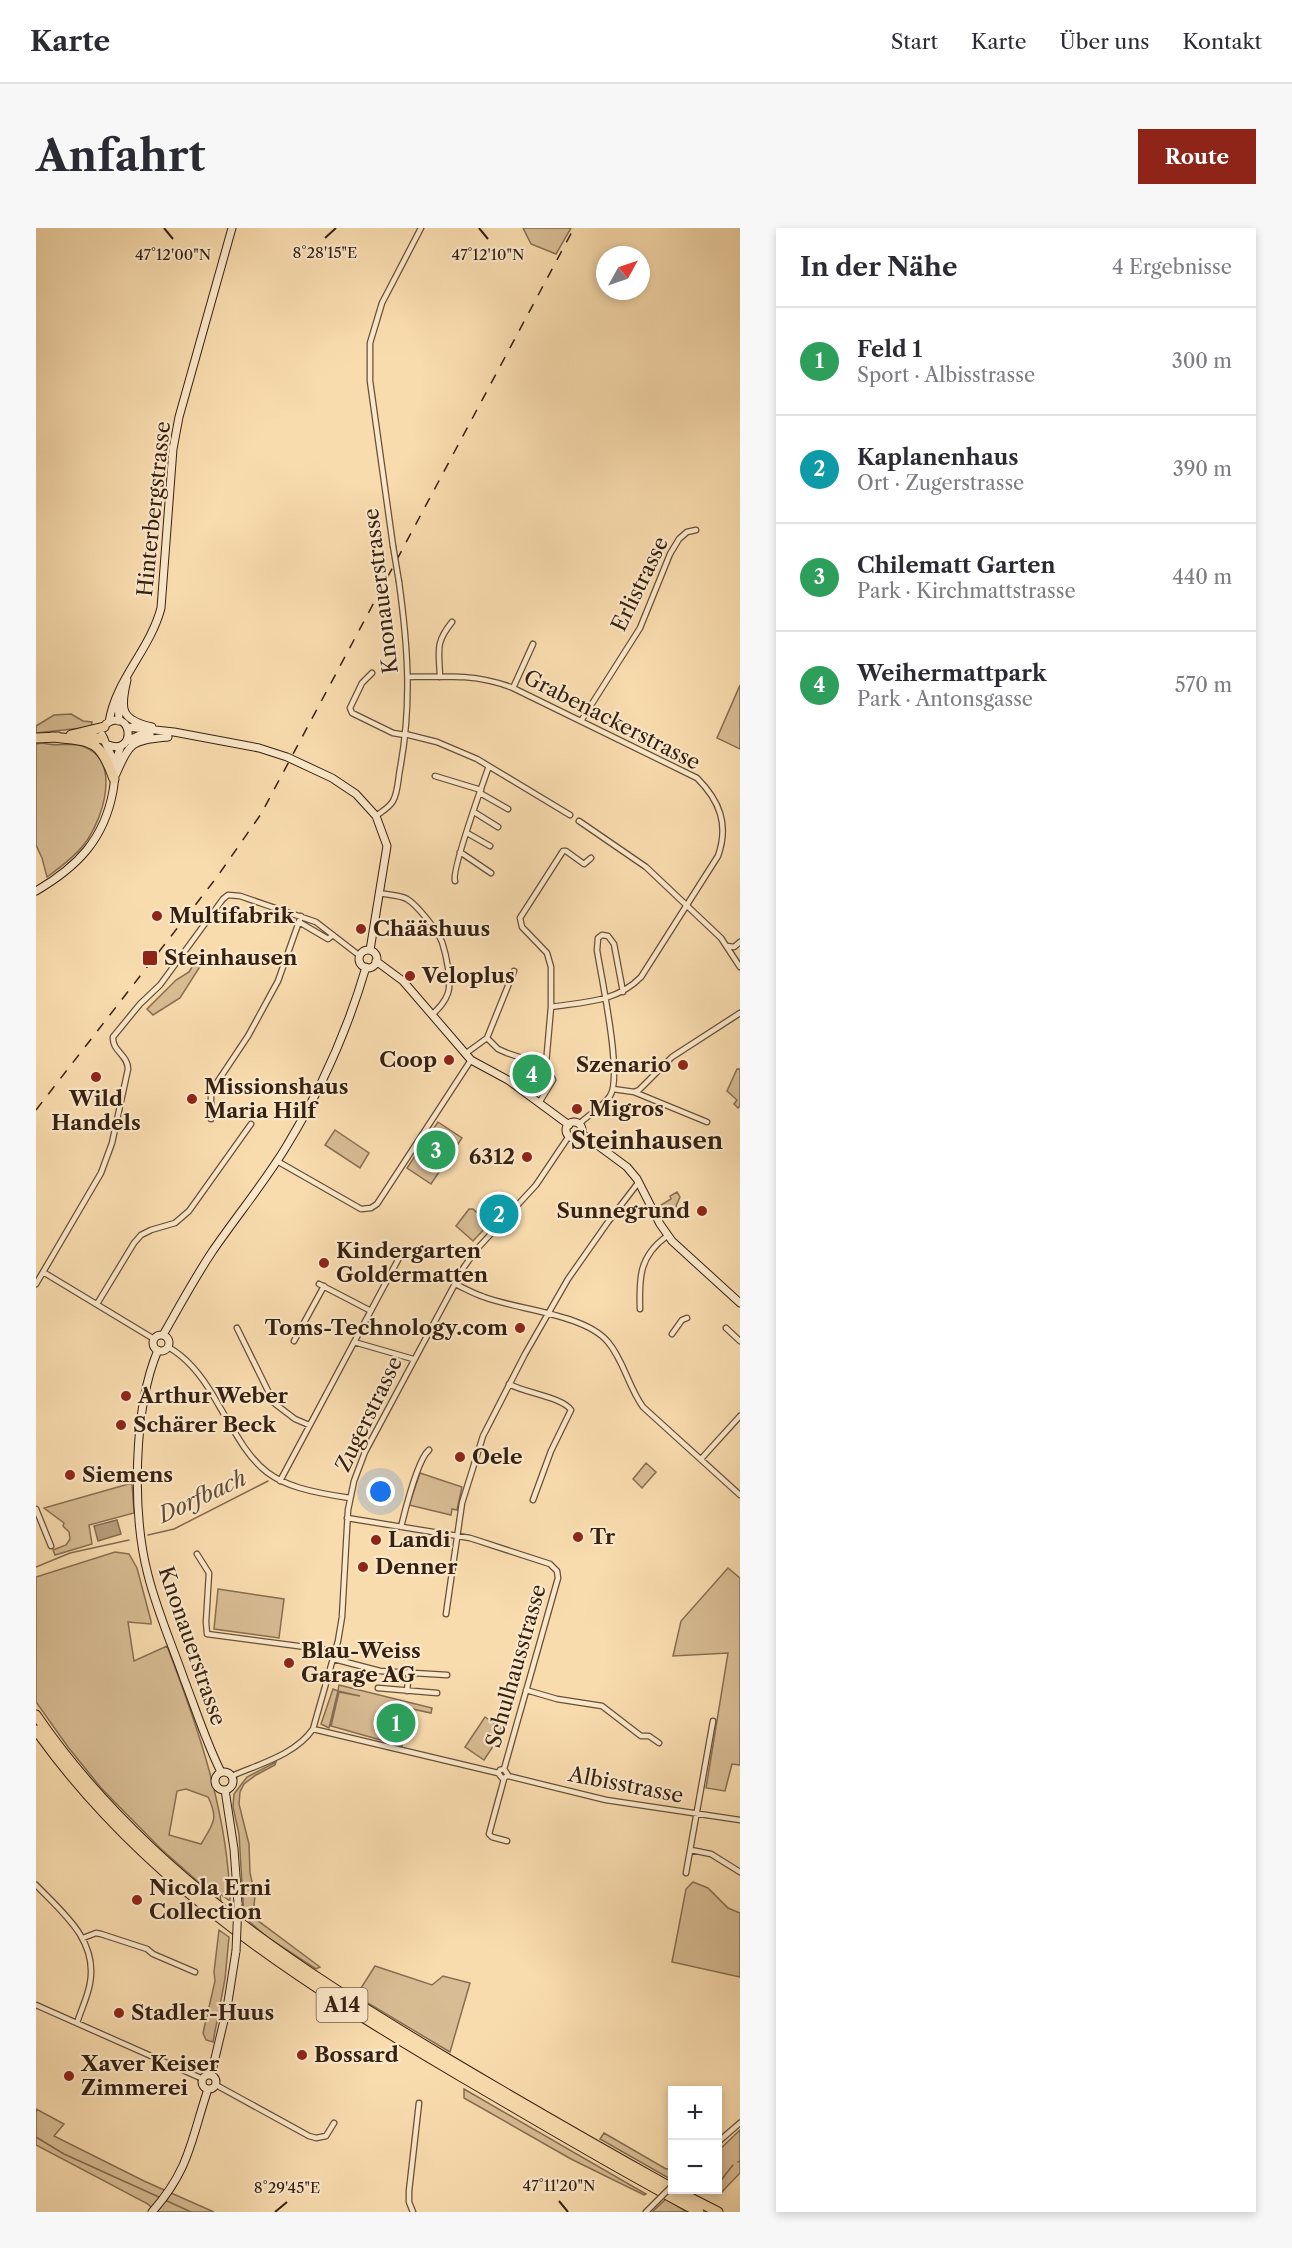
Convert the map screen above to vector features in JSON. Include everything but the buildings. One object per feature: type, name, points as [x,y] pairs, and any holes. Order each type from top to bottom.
[{"type":"highway","points":[[36,738],[78,734],[106,725]]},
{"type":"highway","points":[[78,734],[105,742]]},
{"type":"highway","points":[[52,737],[77,739],[95,745],[105,754],[114,779]]},
{"type":"highway","name":"A14","points":[[36,1715],[82,1776],[132,1831],[185,1880],[252,1933],[324,1983],[388,2023],[668,2185]]},
{"type":"highway","name":"A14","points":[[36,1730],[79,1785],[124,1835],[179,1887],[252,1944],[378,2028],[589,2152],[699,2212]]},
{"type":"highway","name":"A14","points":[[684,2194],[718,2212]]},
{"type":"street","name":"Hinterbergstrasse","points":[[106,725],[113,702],[129,668],[153,633],[161,608],[173,449],[179,417],[232,228]]},
{"type":"street","name":"Knonauerstrasse","points":[[376,816],[388,808],[394,798],[405,735],[408,677],[406,635],[370,381],[370,344],[382,303],[421,228]]},
{"type":"street","name":"Erlistrasse","points":[[581,721],[640,628],[670,554],[679,539],[687,532],[696,530]]},
{"type":"street","points":[[440,677],[439,644],[441,636],[452,622]]},
{"type":"street","points":[[513,688],[533,644]]},
{"type":"street","points":[[129,668],[122,704],[125,715],[138,723],[171,734]]},
{"type":"street","points":[[372,673],[362,683],[350,708],[352,713],[393,733],[450,746],[489,766],[570,815]]},
{"type":"street","name":"Grabenackerstrasse","points":[[408,677],[471,676],[513,688],[697,778],[709,791],[724,821],[721,848],[688,905],[641,977],[623,993]]},
{"type":"street","name":"Hinterbergstrasse","points":[[119,721],[117,705],[123,682]]},
{"type":"street","points":[[115,765],[105,742],[106,725],[119,721],[127,727],[245,744],[300,763],[346,787],[376,816],[384,834],[387,850],[370,950]]},
{"type":"street","points":[[114,779],[115,765],[129,735],[127,727]]},
{"type":"street","points":[[105,742],[115,747],[140,735],[171,734]]},
{"type":"street","points":[[36,891],[65,873],[90,848],[107,812],[121,759],[129,748],[142,739],[171,734]]},
{"type":"street","points":[[455,881],[453,876],[464,837],[468,833],[489,766]]},
{"type":"street","points":[[435,776],[481,792],[508,809]]},
{"type":"street","points":[[474,812],[498,827]]},
{"type":"street","points":[[579,821],[646,867],[688,905],[727,946],[740,966]]},
{"type":"street","points":[[468,833],[490,846]]},
{"type":"street","points":[[539,1103],[553,1080],[546,1064],[551,1007],[551,967],[549,958],[522,927],[520,918],[563,851],[584,864],[591,858]]},
{"type":"street","points":[[460,852],[490,873]]},
{"type":"street","points":[[380,893],[405,898],[413,904],[437,932],[442,942],[450,980],[449,990],[441,1007],[432,1015]]},
{"type":"street","points":[[36,1284],[100,1176],[107,1160],[128,1069],[126,1059],[112,1040],[160,985],[223,899],[228,895],[240,896],[321,925],[360,956]]},
{"type":"street","points":[[211,1119],[211,1094],[214,1087],[248,1036],[277,983],[300,919]]},
{"type":"street","points":[[551,1007],[605,999],[623,993],[614,944],[608,936],[602,935],[598,938],[597,950],[605,999],[613,1058],[613,1089],[609,1097],[579,1124]]},
{"type":"street","points":[[727,946],[734,947],[740,942]]},
{"type":"street","points":[[370,950],[363,952],[360,962],[366,967],[376,962]]},
{"type":"street","points":[[370,950],[375,954],[376,962],[403,981],[471,1060],[508,1080],[569,1125]]},
{"type":"street","points":[[163,1335],[198,1274],[277,1161],[304,1116],[335,1056],[356,1003],[366,967]]},
{"type":"street","points":[[465,1054],[487,1038],[514,970]]},
{"type":"street","points":[[634,1092],[639,1090],[672,1057],[740,1013]]},
{"type":"street","points":[[487,1038],[498,1049],[546,1064]]},
{"type":"street","points":[[277,1161],[361,1209],[371,1208],[377,1204],[471,1060]]},
{"type":"street","points":[[613,1089],[634,1092],[707,1122]]},
{"type":"street","points":[[97,1304],[134,1243],[141,1235],[175,1223],[189,1211],[251,1124]]},
{"type":"street","points":[[569,1125],[579,1124]]},
{"type":"street","points":[[579,1124],[581,1134]]},
{"type":"street","points":[[569,1125],[567,1130],[570,1136],[575,1138],[581,1134]]},
{"type":"street","points":[[581,1134],[621,1162],[638,1183],[667,1236],[740,1303]]},
{"type":"street","name":"Zugerstrasse","points":[[313,1729],[336,1651],[342,1617],[347,1518],[350,1498],[365,1452],[413,1359],[477,1249],[536,1185],[570,1136]]},
{"type":"street","points":[[446,1614],[468,1481],[480,1443],[509,1384],[548,1314],[585,1254],[638,1183]]},
{"type":"street","points":[[640,1309],[641,1271],[655,1246],[667,1236]]},
{"type":"street","points":[[280,1481],[399,1258]]},
{"type":"street","points":[[43,1272],[154,1339]]},
{"type":"street","points":[[455,1284],[485,1298],[588,1327],[603,1336],[615,1351],[634,1395],[643,1407],[740,1495]]},
{"type":"street","points":[[294,1341],[322,1285],[371,1311]]},
{"type":"street","points":[[672,1334],[682,1320],[687,1318]]},
{"type":"street","points":[[237,1328],[274,1403],[295,1419],[309,1425]]},
{"type":"street","points":[[726,1328],[740,1341]]},
{"type":"street","points":[[158,1335],[163,1335],[168,1339],[168,1347],[158,1350],[153,1346],[154,1339],[158,1335]]},
{"type":"street","points":[[354,1342],[413,1359]]},
{"type":"street","points":[[168,1347],[184,1359],[202,1378],[251,1459],[263,1471],[300,1489],[350,1498]]},
{"type":"street","name":"Knonauerstrasse","points":[[158,1350],[143,1408],[138,1449],[138,1506],[142,1547],[155,1601],[205,1736],[221,1772]]},
{"type":"street","points":[[509,1384],[562,1402],[571,1410],[551,1451],[533,1500]]},
{"type":"street","points":[[701,1459],[740,1416]]},
{"type":"street","points":[[401,1527],[418,1472],[425,1453],[429,1450]]},
{"type":"street","points":[[36,1509],[51,1546]]},
{"type":"street","points":[[347,1518],[458,1536]]},
{"type":"street","name":"Schulhausstrasse","points":[[458,1536],[550,1564],[557,1570],[558,1578],[504,1769]]},
{"type":"street","points":[[197,1554],[209,1573],[207,1634],[336,1651]]},
{"type":"street","points":[[334,1659],[381,1671],[447,1675]]},
{"type":"street","points":[[407,1691],[410,1672]]},
{"type":"street","points":[[378,1688],[437,1693]]},
{"type":"street","points":[[526,1690],[557,1700],[602,1706],[641,1736],[649,1736],[659,1743]]},
{"type":"street","points":[[686,1873],[713,1721]]},
{"type":"street","points":[[232,1776],[294,1748],[313,1729],[498,1773],[499,1777],[506,1777],[504,1769],[498,1773]]},
{"type":"street","points":[[225,1790],[217,1787],[216,1775],[227,1772],[232,1776]]},
{"type":"street","points":[[225,1790],[232,1785],[232,1776]]},
{"type":"street","name":"Schulhausstrasse","points":[[506,1777],[489,1834],[507,1841]]},
{"type":"street","name":"Albisstrasse","points":[[506,1777],[606,1800],[740,1820]]},
{"type":"street","points":[[211,2075],[227,2008],[236,1951],[238,1904],[234,1849],[225,1790]]},
{"type":"street","points":[[691,1850],[711,1854],[740,1872]]},
{"type":"street","points":[[36,1885],[70,1920],[83,1938],[89,1954],[91,1974],[88,1990],[76,2023]]},
{"type":"street","points":[[83,1938],[96,1933],[101,1934],[147,1949],[153,1954],[195,1972]]},
{"type":"street","points":[[36,2005],[203,2079]]},
{"type":"street","points":[[203,2079],[206,2075],[211,2075],[216,2079],[216,2085]]},
{"type":"street","points":[[203,2079],[203,2084],[208,2089]]},
{"type":"street","points":[[208,2089],[216,2085]]},
{"type":"street","points":[[216,2085],[309,2136],[316,2138],[326,2136],[334,2123]]},
{"type":"street","points":[[154,2210],[174,2186],[188,2156],[208,2089]]},
{"type":"street","points":[[413,2212],[409,2202],[409,2191],[419,2103]]},
{"type":"street","points":[[719,2140],[740,2123]]},
{"type":"street","points":[[646,2212],[668,2192]]},
{"type":"shaded area","points":[[523,228],[571,228],[556,254],[531,244]]},
{"type":"shaded area","points":[[740,685],[740,749],[717,738]]},
{"type":"shaded area","points":[[71,714],[83,721],[92,722],[91,727],[36,733],[36,726],[54,715]]},
{"type":"shaded area","points":[[36,744],[84,746],[98,757],[104,767],[106,779],[103,805],[88,839],[75,855],[47,877],[36,845]]},
{"type":"shaded area","points":[[201,952],[205,953],[201,965],[180,998],[153,1015],[147,1009],[176,980],[189,972]]},
{"type":"shaded area","points":[[529,1059],[528,1064],[538,1068],[539,1065],[542,1067],[540,1074],[546,1076],[547,1074],[549,1077],[545,1086],[538,1082],[534,1089],[522,1081],[525,1063]]},
{"type":"shaded area","points":[[737,1069],[740,1069],[740,1106],[738,1108],[734,1104],[737,1100],[727,1091]]},
{"type":"shaded area","points":[[438,1122],[462,1138],[431,1184],[407,1168]]},
{"type":"shaded area","points":[[335,1130],[369,1153],[360,1168],[325,1145]]},
{"type":"shaded area","points":[[677,1192],[680,1197],[676,1206],[679,1212],[668,1217],[661,1205]]},
{"type":"shaded area","points":[[469,1209],[473,1209],[489,1224],[473,1241],[456,1226]]},
{"type":"shaded area","points":[[646,1463],[656,1472],[642,1488],[633,1479]]},
{"type":"shaded area","points":[[420,1473],[462,1487],[457,1510],[452,1509],[451,1515],[409,1505]]},
{"type":"shaded area","points":[[132,1483],[134,1513],[89,1525],[92,1544],[55,1555],[53,1550],[66,1545],[70,1539],[69,1532],[63,1526],[64,1523],[44,1508]]},
{"type":"shaded area","points":[[117,1520],[121,1534],[98,1541],[94,1526]]},
{"type":"shaded area","points":[[115,1552],[129,1554],[137,1568],[151,1621],[151,1624],[128,1622],[134,1661],[167,1646],[200,1739],[217,1803],[224,1836],[230,1901],[220,1894],[221,1902],[160,1848],[101,1788],[36,1702],[36,1577]],"holes":[[[186,1789],[208,1797],[214,1816],[201,1844],[169,1835],[177,1791]]]},
{"type":"shaded area","points":[[728,1568],[740,1578],[740,1765],[732,1764],[725,1791],[706,1788],[728,1653],[673,1656],[681,1621]]},
{"type":"shaded area","points":[[218,1589],[284,1599],[279,1638],[214,1629]]},
{"type":"shaded area","points":[[339,1685],[432,1708],[431,1713],[412,1709],[402,1746],[331,1726],[339,1692],[360,1696],[338,1691]]},
{"type":"shaded area","points":[[333,1689],[338,1691],[329,1728],[321,1724]]},
{"type":"shaded area","points":[[485,1717],[504,1730],[484,1760],[465,1747]]},
{"type":"shaded area","points":[[276,1762],[275,1765],[244,1784],[240,1792],[239,1804],[249,1844],[250,1873],[255,1895],[253,1917],[320,1967],[316,1969],[267,1937],[244,1917],[239,1834],[233,1807],[234,1794],[247,1777]]},
{"type":"shaded area","points":[[693,1882],[708,1888],[728,1908],[740,1913],[740,1977],[672,1962],[686,1889]]},
{"type":"shaded area","points":[[219,1930],[229,1937],[225,1979],[213,2042],[206,2040],[203,2033],[215,1981]]},
{"type":"shaded area","points":[[375,1966],[432,1985],[443,1976],[470,1983],[450,2052],[356,1996]]},
{"type":"shaded area","points":[[464,2089],[646,2194],[571,2159],[464,2098]]},
{"type":"shaded area","points":[[36,2109],[64,2124],[54,2136],[144,2181],[214,2212],[156,2212],[148,2204],[36,2145]]},
{"type":"shaded area","points":[[740,2130],[740,2173],[722,2192],[722,2147]]},
{"type":"shaded area","points":[[604,2133],[668,2169],[668,2178],[600,2139]]},
{"type":"shaded area","points":[[666,2199],[687,2212],[652,2212]]},
{"type":"waterway","name":"Dorfbach","points":[[148,1535],[174,1529],[268,1481]]},
{"type":"waterway","name":"Dorfbach","points":[[36,1567],[70,1553],[129,1540]]},
{"type":"waterway","points":[[36,2137],[64,2154],[161,2198]]},
{"type":"waterway","points":[[722,2179],[733,2165]]},
{"type":"waterway","points":[[165,2200],[191,2212]]},
{"type":"railway","points":[[36,1110],[217,877],[261,814],[574,228]]},
{"type":"place","name":"Multifabrik","points":[[157,916]]},
{"type":"place","name":"Chääshuus","points":[[361,929]]},
{"type":"place","name":"Steinhausen","points":[[150,958]]},
{"type":"place","name":"Veloplus","points":[[410,976]]},
{"type":"place","name":"Coop","points":[[449,1060]]},
{"type":"place","name":"Szenario","points":[[683,1065]]},
{"type":"place","name":"Weihermattpark","points":[[532,1074]]},
{"type":"place","name":"Wild Handels","points":[[96,1077]]},
{"type":"place","name":"Missionshaus Maria Hilf","points":[[192,1099]]},
{"type":"place","name":"Migros","points":[[577,1109]]},
{"type":"place","name":"Chilematt Garten","points":[[436,1150]]},
{"type":"place","name":"6312","points":[[527,1157]]},
{"type":"place","name":"Sunnegrund","points":[[702,1211]]},
{"type":"place","name":"Kaplanenhaus","points":[[499,1214]]},
{"type":"place","name":"Kindergarten Goldermatten","points":[[324,1263]]},
{"type":"place","name":"Toms-Technology.com","points":[[520,1328]]},
{"type":"place","name":"Arthur Weber","points":[[126,1396]]},
{"type":"place","name":"Schärer Beck","points":[[121,1425]]},
{"type":"place","name":"Oele","points":[[460,1457]]},
{"type":"place","name":"Siemens","points":[[70,1475]]},
{"type":"place","name":"Tr","points":[[578,1537]]},
{"type":"place","name":"Landi","points":[[376,1540]]},
{"type":"place","name":"Denner","points":[[363,1567]]},
{"type":"place","name":"Blau-Weiss Garage AG","points":[[289,1663]]},
{"type":"place","name":"Feld 1","points":[[396,1723]]},
{"type":"place","name":"Nicola Erni Collection","points":[[137,1900]]},
{"type":"place","name":"Stadler-Huus","points":[[119,2013]]},
{"type":"place","name":"Bossard","points":[[302,2055]]},
{"type":"place","name":"Xaver Keiser Zimmerei","points":[[69,2076]]},
{"type":"district","name":"Steinhausen","points":[[647,1141]]}]
